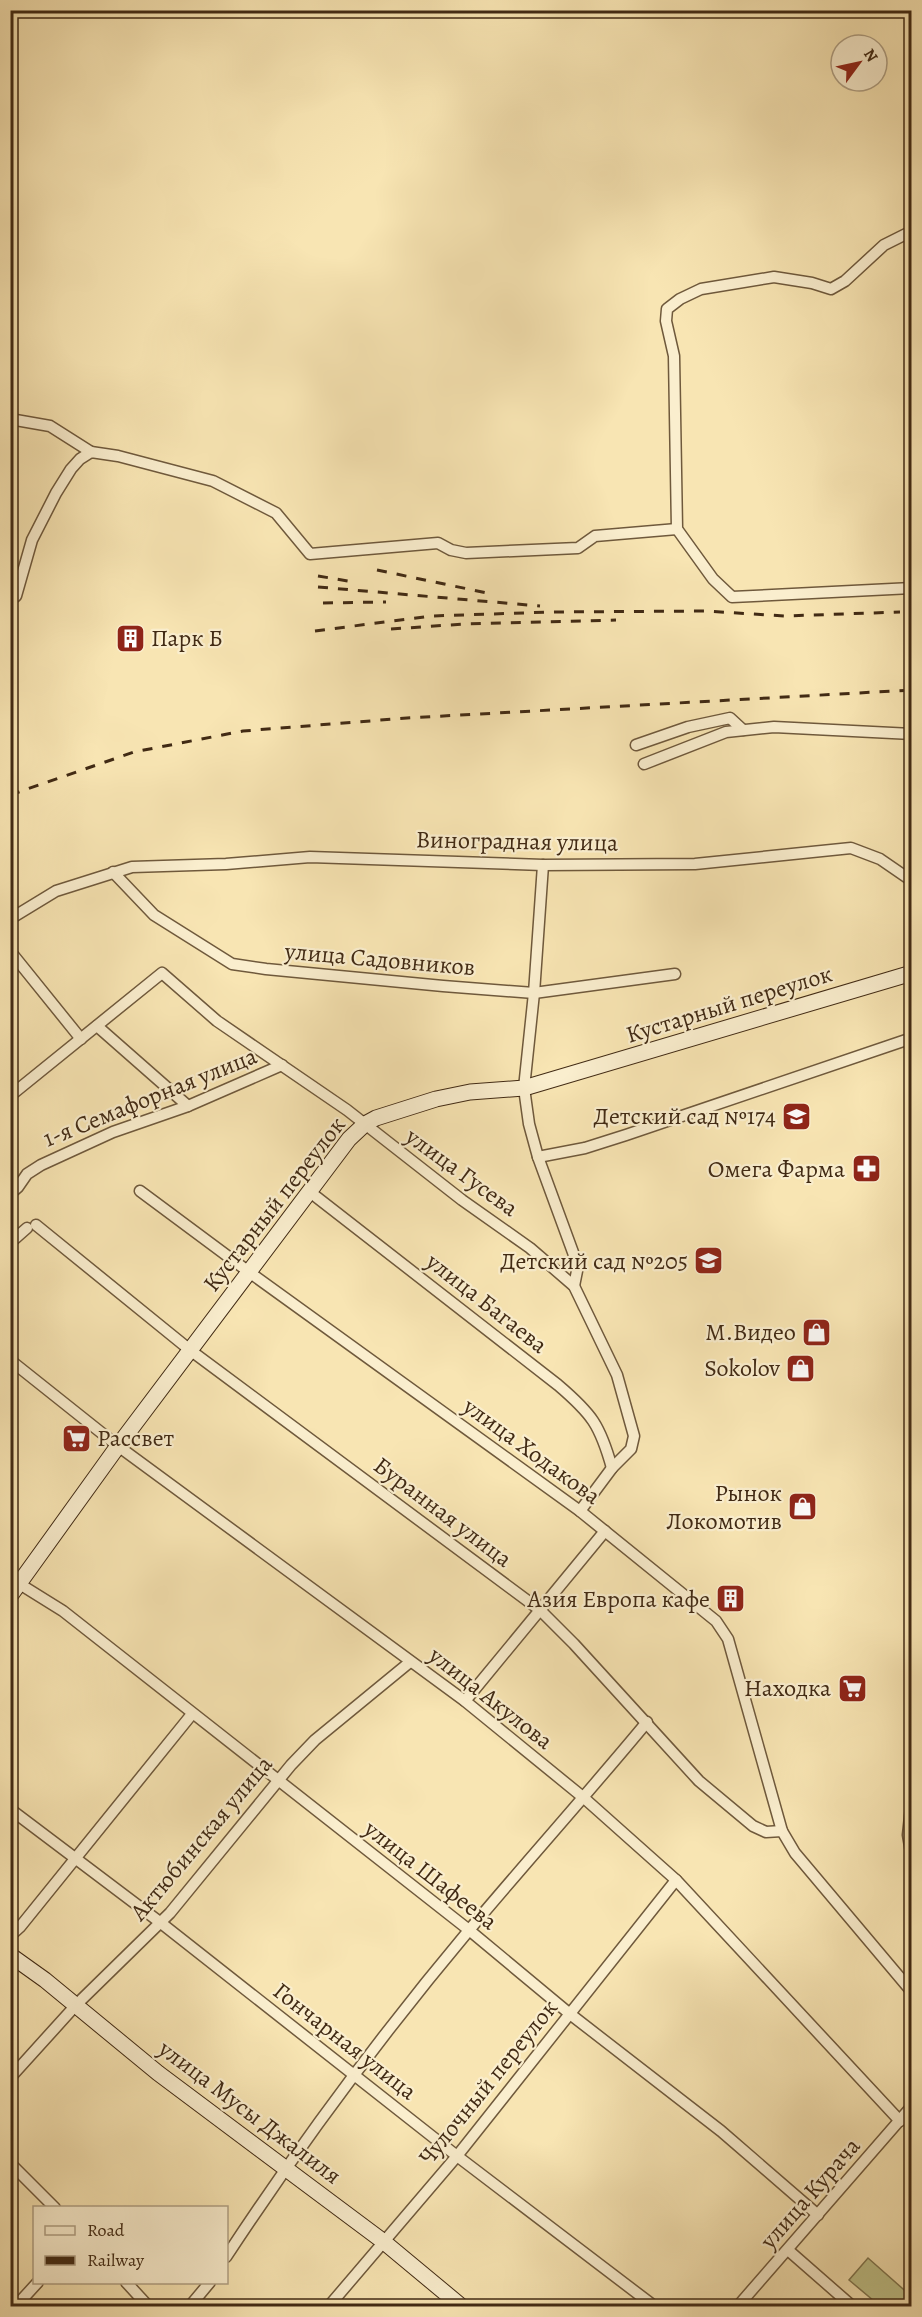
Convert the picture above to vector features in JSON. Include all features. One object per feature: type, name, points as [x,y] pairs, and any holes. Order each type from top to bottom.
[{"type":"street","points":[[912,231],[884,245],[845,280],[831,289],[812,283],[774,277],[701,289],[680,299],[667,309],[666,321],[674,357],[677,529],[713,579],[732,597],[912,588]]},
{"type":"street","points":[[10,419],[50,426],[91,452],[118,456],[213,481],[276,513],[310,554],[438,543],[451,550],[466,553],[578,548],[595,536],[677,529]]},
{"type":"street","points":[[10,601],[16,596],[32,540],[56,493],[71,469],[91,452]]},
{"type":"street","points":[[636,745],[688,727],[730,718],[743,730]]},
{"type":"street","points":[[644,764],[726,732],[743,730],[774,727],[912,734]]},
{"type":"street","name":"Виноградная улица","points":[[10,920],[56,891],[132,867],[226,864],[310,857],[543,865],[695,864],[851,848],[880,859],[912,881]]},
{"type":"street","points":[[543,865],[534,993],[524,1088],[529,1124],[538,1157],[578,1266],[574,1286]]},
{"type":"street","name":"улица Садовников","points":[[113,872],[154,915],[232,964],[431,985],[534,993],[675,974]]},
{"type":"street","points":[[10,951],[81,1039]]},
{"type":"street","name":"улица Гусева","points":[[97,1026],[162,973],[217,1021],[365,1124],[453,1193],[530,1248],[574,1286],[617,1376],[634,1436],[631,1449],[612,1468]]},
{"type":"street","name":"Кустарный переулок","points":[[13,1586],[349,1139],[365,1124],[376,1118],[436,1099],[470,1092],[524,1088],[912,973]]},
{"type":"street","points":[[10,1096],[97,1026],[188,1106]]},
{"type":"street","points":[[538,1157],[585,1148],[626,1135],[912,1038]]},
{"type":"street","name":"1-я Семафорная улица","points":[[10,1194],[27,1174],[41,1165],[113,1132],[188,1106],[282,1065]]},
{"type":"street","name":"улица Ходакова","points":[[140,1191],[580,1511],[716,1621],[728,1639],[782,1831]]},
{"type":"street","name":"улица Багаева","points":[[310,1192],[586,1409],[604,1438],[612,1468]]},
{"type":"street","name":"Буранная улица","points":[[10,1243],[31,1226],[190,1350],[540,1611],[647,1722],[699,1781],[753,1826],[766,1832],[782,1831]]},
{"type":"street","name":"улица Акулова","points":[[10,1360],[118,1446],[465,1701],[584,1798],[676,1880],[900,2121]]},
{"type":"street","points":[[580,1511],[612,1468]]},
{"type":"street","points":[[465,1701],[605,1531]]},
{"type":"street","name":"улица Шафеева","points":[[13,1586],[63,1611],[469,1930],[570,2014],[721,2131],[818,2215]]},
{"type":"street","name":"Актюбинская улица","points":[[10,2078],[76,2005],[161,1923],[315,1740],[410,1662]]},
{"type":"street","points":[[10,1936],[20,1927],[74,1857],[192,1714]]},
{"type":"street","points":[[228,2254],[286,2167],[354,2074],[469,1930],[647,1722]]},
{"type":"street","points":[[912,1798],[908,1835],[912,1858]]},
{"type":"street","name":"Гончарная улица","points":[[10,1809],[161,1923],[654,2307]]},
{"type":"street","points":[[782,1831],[795,1853],[912,1992]]},
{"type":"street","name":"Чулочный переулок","points":[[329,2307],[458,2156],[676,1880]]},
{"type":"street","name":"улица Мусы Джалиля","points":[[10,1955],[76,2005],[158,2073],[384,2242],[461,2307]]},
{"type":"street","name":"улица Курача","points":[[738,2307],[912,2106]]},
{"type":"street","points":[[10,2163],[52,2206]]},
{"type":"street","points":[[788,2250],[852,2307]]},
{"type":"street","points":[[16,2307],[37,2284]]},
{"type":"street","points":[[127,2284],[148,2307]]},
{"type":"street","points":[[190,2307],[209,2284]]},
{"type":"green space","points":[[868,2258],[911,2296],[909,2306],[880,2306],[849,2280]]},
{"type":"railway","points":[[377,570],[492,594]]},
{"type":"railway","points":[[318,576],[354,582]]},
{"type":"railway","points":[[318,587],[540,606]]},
{"type":"railway","points":[[323,603],[386,602]]},
{"type":"railway","points":[[315,631],[431,616],[553,612],[706,611],[785,616],[900,612]]},
{"type":"railway","points":[[391,629],[464,624],[616,620]]},
{"type":"railway","points":[[10,795],[134,752],[243,731],[407,718],[912,690]]},
{"type":"place","name":"Парк Б","points":[[130,638]]},
{"type":"place","name":"Детский сад №174","points":[[797,1116]]},
{"type":"place","name":"Омега Фарма","points":[[866,1169]]},
{"type":"place","name":"Детский сад №205","points":[[709,1261]]},
{"type":"place","name":"М.Видео","points":[[817,1332]]},
{"type":"place","name":"Sokolov","points":[[801,1368]]},
{"type":"place","name":"Рассвет","points":[[76,1438]]},
{"type":"place","name":"Рынок Локомотив","points":[[803,1507]]},
{"type":"place","name":"Азия Европа кафе","points":[[731,1599]]},
{"type":"place","name":"Находка","points":[[852,1688]]}]
